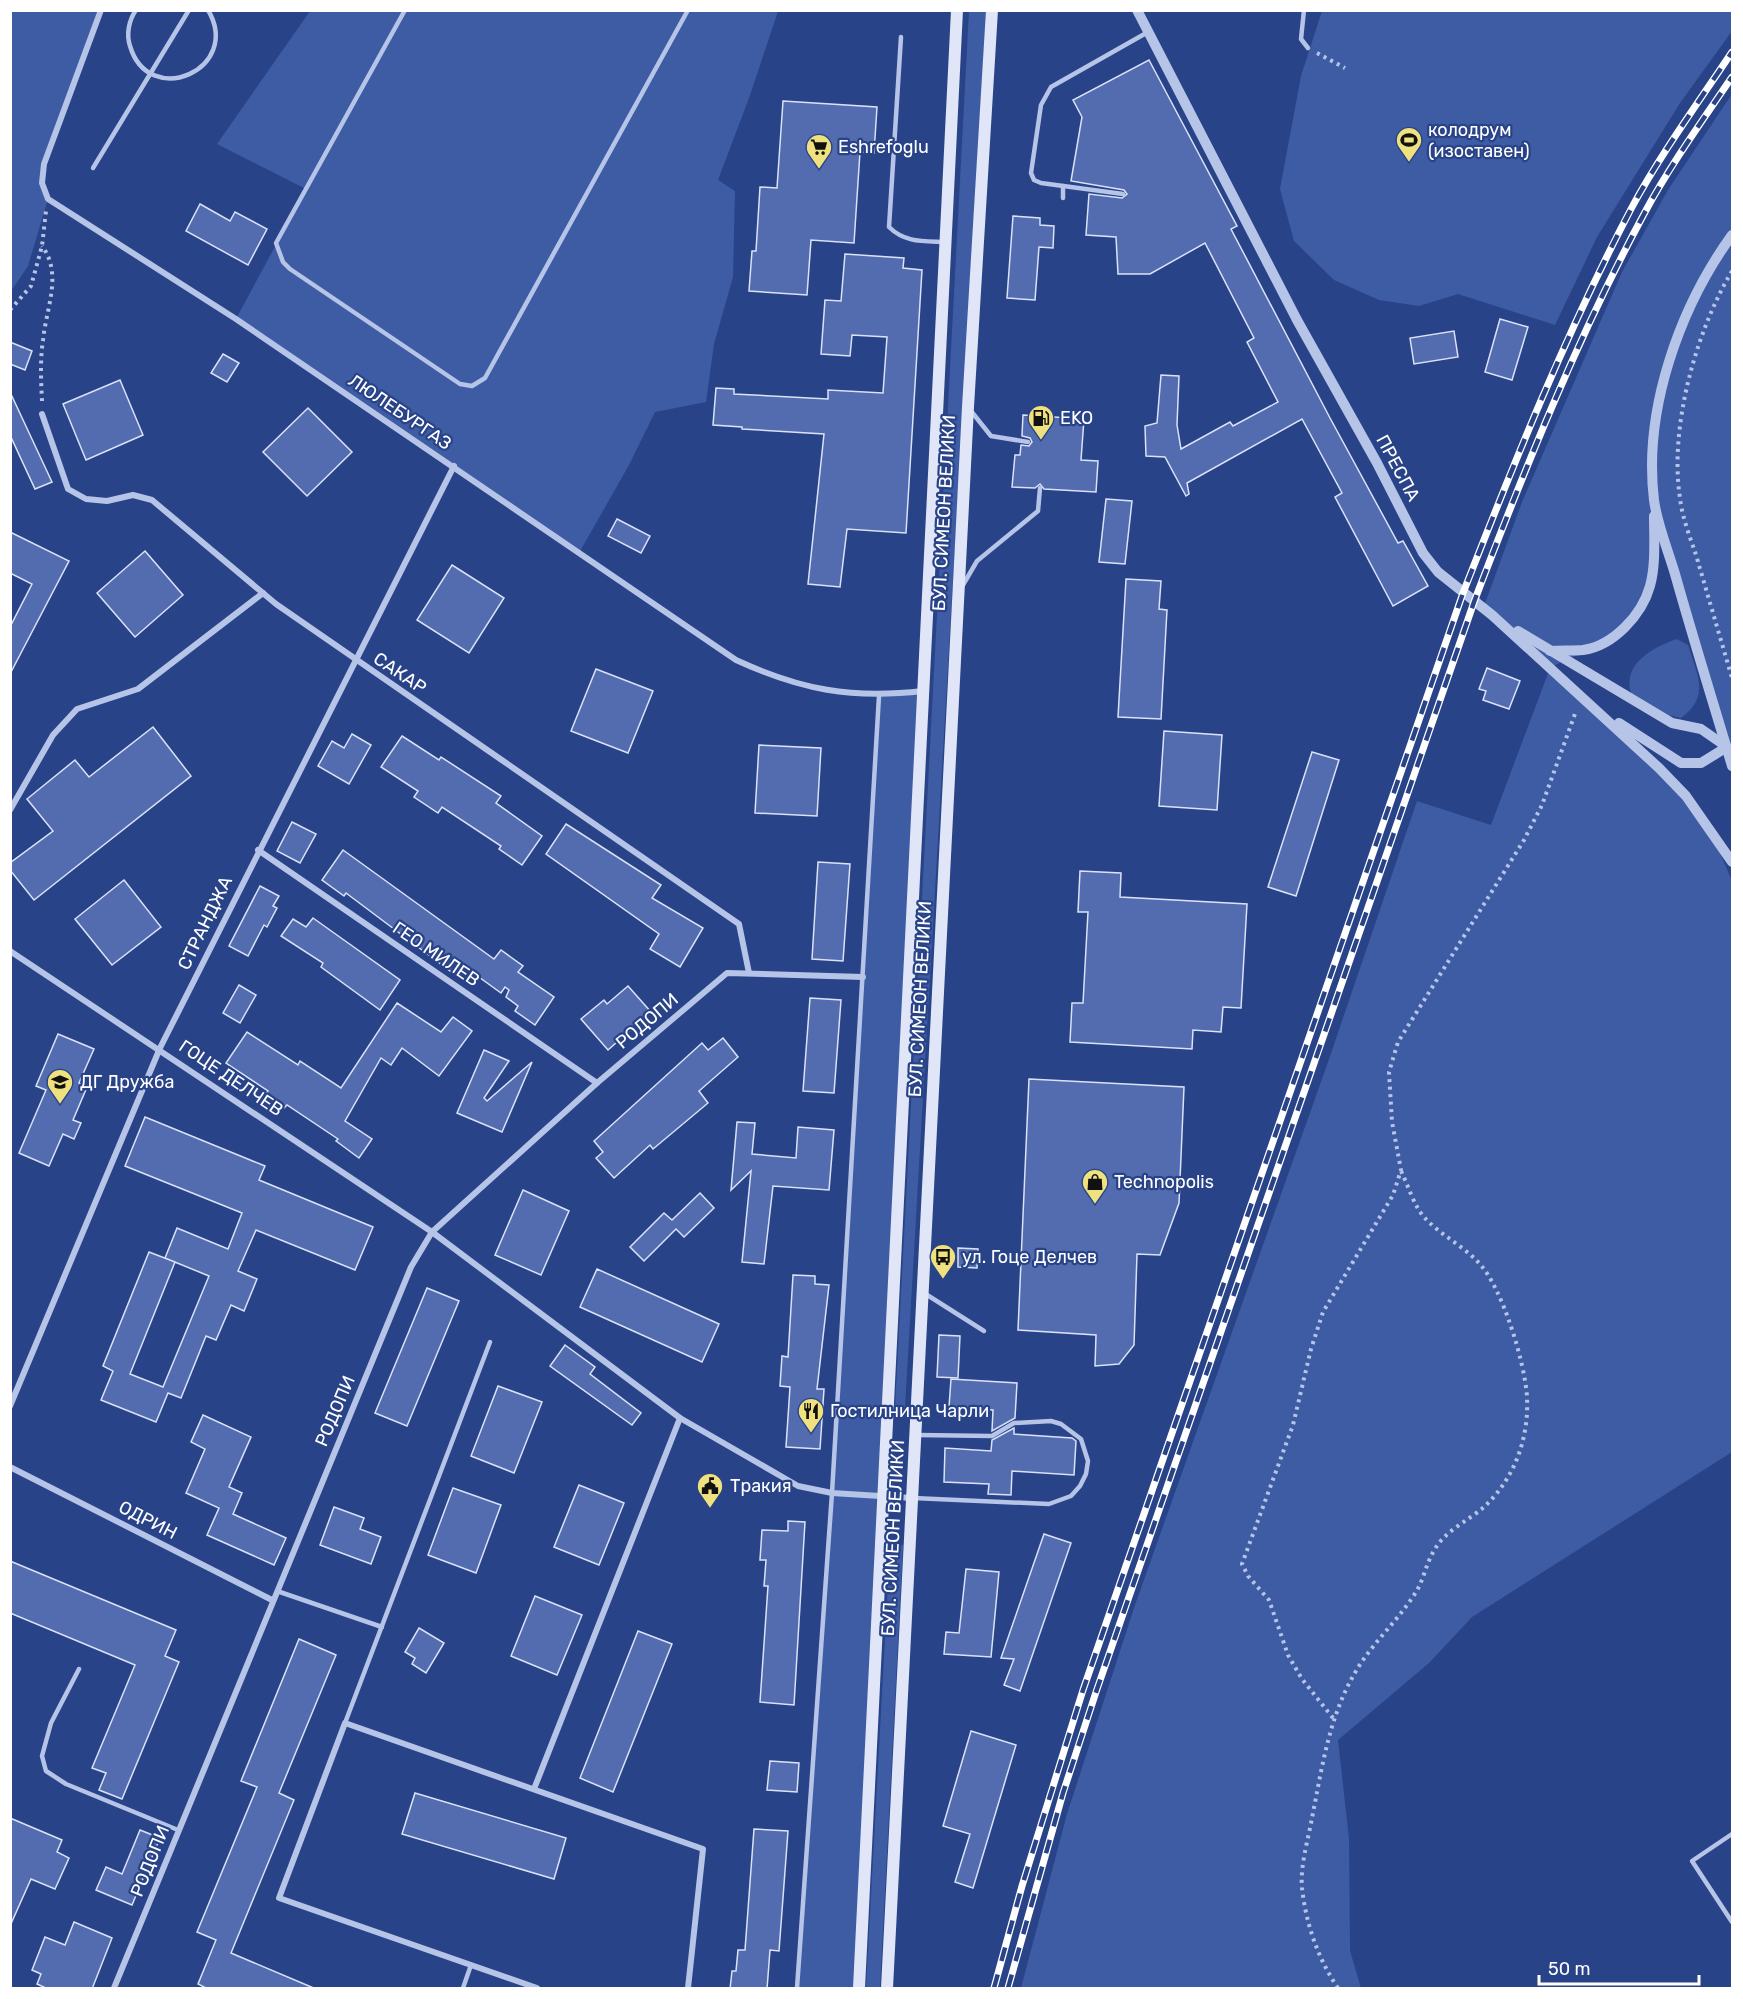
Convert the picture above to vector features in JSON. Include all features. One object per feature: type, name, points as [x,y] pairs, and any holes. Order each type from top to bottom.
[{"type":"main road","name":"БУЛ. СИМЕОН ВЕЛИКИ","points":[[859,1989],[957,10]]},
{"type":"main road","name":"БУЛ. СИМЕОН ВЕЛИКИ","points":[[887,1989],[958,593],[992,10]]},
{"type":"street","points":[[48,199],[42,183],[44,164],[101,10]]},
{"type":"street","name":"ПРЕСПА","points":[[1137,10],[1297,320],[1377,463],[1422,553],[1438,572],[1492,615],[1597,709],[1686,796],[1732,862]]},
{"type":"street","name":"ЛЮЛЕБУРГАЗ","points":[[48,199],[236,319],[736,660],[778,679],[809,687],[879,696],[923,692]]},
{"type":"street","points":[[1550,651],[1584,650],[1614,638],[1635,615],[1650,588],[1655,558],[1652,449],[1660,396],[1687,315],[1718,255],[1732,235]]},
{"type":"street","name":"САКАР","points":[[42,414],[68,489],[86,500],[107,501],[134,495],[152,500],[263,593],[355,660],[739,924],[749,973]]},
{"type":"street","name":"СТРАНДЖА","points":[[10,1406],[160,1048],[258,850],[454,466]]},
{"type":"street","points":[[1654,501],[1730,746],[1732,766]]},
{"type":"street","points":[[10,810],[53,735],[77,709],[138,689],[263,593]]},
{"type":"street","points":[[1492,615],[1672,723],[1701,729],[1730,746]]},
{"type":"street","points":[[1597,709],[1681,763],[1701,763],[1730,746]]},
{"type":"street","name":"ГЕО МИЛЕВ","points":[[258,850],[597,1083]]},
{"type":"street","name":"ГОЦЕ ДЕЛЧЕВ","points":[[10,951],[160,1048],[432,1232],[680,1418],[798,1486],[832,1493],[913,1498]]},
{"type":"street","name":"РОДОПИ","points":[[114,1989],[276,1590],[411,1267],[432,1232],[597,1083],[727,973],[862,977]]},
{"type":"street","points":[[534,1789],[680,1418]]},
{"type":"street","name":"ОДРИН","points":[[10,1467],[272,1600]]},
{"type":"street","points":[[537,1989],[279,1898],[345,1723],[703,1849],[688,1989]]},
{"type":"lane","points":[[136,10],[129,29],[129,42],[140,65],[163,78],[177,79],[190,75],[210,58],[215,45],[216,32],[208,10]]},
{"type":"lane","points":[[93,168],[189,10]]},
{"type":"lane","points":[[405,10],[276,243],[283,262],[316,287],[460,384],[472,386],[485,378],[688,10]]},
{"type":"lane","points":[[1304,10],[1301,39],[1308,48]]},
{"type":"lane","points":[[1123,194],[1041,183],[1034,180],[1031,173],[1045,95],[1051,87],[1148,32]]},
{"type":"lane","points":[[901,37],[889,227],[898,236],[912,240],[945,242]]},
{"type":"lane","points":[[1063,198],[1064,186]]},
{"type":"lane","points":[[968,406],[991,436],[1028,442]]},
{"type":"lane","points":[[958,593],[977,561],[1038,511],[1040,489]]},
{"type":"lane","points":[[797,1989],[832,1493],[879,696]]},
{"type":"lane","points":[[924,1293],[984,1331]]},
{"type":"lane","points":[[345,1723],[490,1342]]},
{"type":"lane","points":[[913,1498],[1049,1504],[1071,1496],[1080,1486],[1086,1474],[1088,1461],[1081,1439],[1061,1424],[1051,1421],[1014,1423],[992,1436],[916,1435]]},
{"type":"lane","points":[[276,1590],[382,1628]]},
{"type":"lane","points":[[79,1669],[51,1723],[42,1756],[46,1771],[66,1784],[178,1830]]},
{"type":"lane","points":[[1732,1834],[1692,1861],[1732,1922]]},
{"type":"lane","points":[[463,1989],[471,1965]]},
{"type":"path","points":[[1308,48],[1345,68]]},
{"type":"path","points":[[10,310],[31,285],[42,246],[48,199]]},
{"type":"path","points":[[42,246],[49,255],[53,285],[43,339],[42,414]]},
{"type":"path","points":[[1732,271],[1708,324],[1693,371],[1682,412],[1677,458],[1680,499],[1732,678]]},
{"type":"path","points":[[1338,1989],[1325,1968],[1310,1927],[1302,1886],[1306,1851],[1333,1718],[1356,1671],[1383,1633],[1399,1618],[1418,1589],[1435,1548],[1484,1507],[1504,1486],[1517,1460],[1528,1427],[1527,1394],[1520,1354],[1507,1312],[1480,1263],[1423,1216],[1401,1170],[1392,1122],[1389,1072],[1398,1042],[1524,840],[1542,805],[1582,696]]},
{"type":"path","points":[[1333,1718],[1302,1679],[1288,1655],[1269,1600],[1248,1576],[1242,1564],[1293,1425],[1311,1349],[1323,1312],[1393,1195],[1401,1170]]},
{"type":"shaded area","points":[[11,11],[101,11],[44,164],[42,183],[48,199],[28,266],[11,291]]},
{"type":"shaded area","points":[[310,11],[778,11],[718,180],[735,191],[733,277],[714,344],[706,402],[655,412],[629,465],[579,553],[236,319],[306,189],[217,144]]},
{"type":"shaded area","points":[[969,11],[986,11],[905,1407],[895,1407]]},
{"type":"shaded area","name":"колодрум (изоставен)","points":[[1322,11],[1732,11],[1732,31],[1680,103],[1597,237],[1555,325],[1458,294],[1419,306],[1379,300],[1334,280],[1294,241],[1280,189],[1301,76]]},
{"type":"shaded area","points":[[1732,94],[1732,766],[1655,504],[1650,588],[1614,638],[1551,667],[1597,709],[1709,827],[1732,881],[1732,1452],[1472,1617],[1429,1663],[1338,1740],[1349,1839],[1350,1951],[1361,1988],[1021,1988],[1067,1814],[1135,1605],[1327,1065],[1417,801],[1491,825],[1550,668],[1483,609],[1522,502],[1622,272],[1668,190]]},
{"type":"shaded area","points":[[1677,639],[1688,645],[1699,684],[1696,702],[1681,718],[1668,715],[1631,693],[1629,683],[1635,665],[1642,658],[1658,647]]},
{"type":"shaded area","points":[[923,691],[859,1988],[797,1988],[832,1493],[879,696]]},
{"type":"shaded area","points":[[903,1545],[880,1988],[866,1988],[890,1547]]},
{"type":"building","points":[[1149,60],[1237,226],[1231,229],[1330,418],[1398,543],[1403,541],[1428,586],[1393,606],[1335,497],[1342,493],[1302,419],[1187,483],[1189,494],[1186,496],[1165,457],[1146,456],[1145,426],[1157,423],[1161,375],[1179,376],[1177,425],[1181,449],[1230,422],[1233,426],[1278,402],[1247,342],[1254,338],[1205,243],[1150,274],[1118,274],[1116,237],[1086,235],[1089,194],[1122,198],[1127,194],[1124,190],[1071,181],[1082,117],[1073,100]]},
{"type":"building","name":"Eshrefoglu","points":[[783,101],[877,107],[874,153],[860,152],[854,243],[811,240],[807,295],[749,291],[752,251],[756,251],[760,187],[777,188]]},
{"type":"building","points":[[200,204],[230,221],[235,212],[267,229],[248,265],[186,231]]},
{"type":"building","points":[[1013,216],[1040,218],[1040,225],[1054,226],[1053,248],[1039,247],[1035,300],[1007,298]]},
{"type":"building","points":[[845,254],[904,258],[903,268],[922,270],[906,533],[847,529],[840,587],[808,584],[824,434],[713,425],[716,388],[734,389],[734,394],[828,399],[828,390],[883,393],[887,337],[852,335],[850,356],[821,354],[825,300],[841,301]]},
{"type":"building","points":[[1500,319],[1528,327],[1512,380],[1485,372]]},
{"type":"building","points":[[1454,331],[1458,357],[1414,364],[1410,338]]},
{"type":"building","points":[[10,342],[32,351],[25,370],[10,364]]},
{"type":"building","points":[[223,354],[239,363],[227,382],[211,373]]},
{"type":"building","points":[[120,380],[143,435],[86,460],[63,404]]},
{"type":"building","points":[[10,392],[52,482],[35,489],[10,435]]},
{"type":"building","points":[[308,408],[352,452],[307,496],[263,452]]},
{"type":"building","points":[[1023,415],[1084,419],[1081,460],[1098,461],[1096,492],[1044,489],[1040,484],[1035,488],[1012,487],[1015,455],[1020,455],[1021,445],[1029,446],[1032,442],[1030,438],[1022,436]]},
{"type":"building","points":[[1106,499],[1132,501],[1125,564],[1099,562]]},
{"type":"building","points":[[617,519],[650,536],[641,553],[608,536]]},
{"type":"building","points":[[10,532],[69,561],[10,674],[10,627],[32,584],[10,573]]},
{"type":"building","points":[[145,551],[183,595],[135,637],[97,593]]},
{"type":"building","points":[[452,565],[504,598],[469,653],[417,620]]},
{"type":"building","points":[[1126,579],[1161,581],[1159,609],[1167,610],[1161,719],[1118,717]]},
{"type":"building","points":[[1487,668],[1520,681],[1509,709],[1483,700],[1486,691],[1479,689]]},
{"type":"building","points":[[596,669],[653,691],[628,753],[571,731]]},
{"type":"building","points":[[153,727],[191,776],[34,900],[10,870],[10,863],[53,831],[27,799],[75,760],[89,777]]},
{"type":"building","points":[[1164,731],[1222,735],[1217,810],[1159,806]]},
{"type":"building","points":[[352,734],[371,745],[349,784],[318,766],[332,741],[344,748]]},
{"type":"building","points":[[402,736],[439,760],[441,757],[501,796],[496,803],[542,836],[522,865],[499,849],[501,846],[442,807],[438,813],[414,797],[418,791],[381,767]]},
{"type":"building","points":[[759,745],[821,748],[817,816],[755,813]]},
{"type":"building","points":[[1312,752],[1339,760],[1296,896],[1268,887]]},
{"type":"building","points":[[292,822],[316,834],[300,863],[277,851]]},
{"type":"building","points":[[566,824],[661,885],[652,898],[703,928],[680,967],[650,949],[659,934],[546,854]]},
{"type":"building","points":[[343,850],[494,959],[501,950],[523,966],[518,972],[554,997],[535,1025],[515,1011],[518,1006],[506,997],[509,990],[505,987],[501,993],[465,967],[458,977],[346,893],[344,896],[322,880]]},
{"type":"building","points":[[818,862],[850,864],[843,961],[812,959]]},
{"type":"building","points":[[1080,871],[1121,873],[1120,897],[1247,904],[1241,1008],[1223,1007],[1221,1032],[1193,1030],[1192,1049],[1070,1042],[1072,1003],[1083,1003],[1088,912],[1078,912]]},
{"type":"building","points":[[124,880],[161,927],[112,965],[75,919]]},
{"type":"building","points":[[260,886],[279,896],[273,906],[277,908],[267,927],[264,925],[248,956],[229,946]]},
{"type":"building","points":[[313,918],[400,980],[380,1010],[321,967],[323,963],[281,936],[293,919],[306,927]]},
{"type":"building","points":[[239,985],[256,995],[240,1023],[223,1013]]},
{"type":"building","points":[[628,986],[651,1012],[608,1050],[581,1019],[604,1000],[607,1004]]},
{"type":"building","points":[[810,998],[841,1000],[834,1093],[803,1091]]},
{"type":"building","points":[[397,1003],[441,1032],[453,1017],[472,1031],[439,1076],[402,1048],[391,1065],[381,1058],[345,1121],[372,1139],[359,1158],[336,1141],[338,1139],[287,1105],[284,1108],[265,1095],[268,1091],[226,1063],[247,1032],[298,1065],[300,1061],[341,1088]]},
{"type":"building","points":[[58,1034],[94,1049],[79,1083],[87,1087],[73,1120],[81,1123],[74,1139],[63,1134],[49,1166],[19,1153],[46,1090],[36,1086]]},
{"type":"building","points":[[723,1038],[738,1057],[699,1091],[708,1103],[653,1149],[650,1145],[614,1178],[596,1158],[603,1152],[594,1141],[702,1043],[708,1050]]},
{"type":"building","points":[[484,1050],[509,1061],[484,1098],[487,1101],[532,1062],[502,1132],[457,1113]]},
{"type":"building","points":[[1029,1079],[1184,1087],[1179,1203],[1160,1255],[1137,1254],[1134,1345],[1119,1364],[1095,1366],[1096,1335],[1018,1330]]},
{"type":"building","points":[[145,1117],[265,1166],[259,1180],[373,1227],[355,1270],[256,1230],[238,1271],[257,1279],[244,1311],[231,1305],[216,1340],[206,1336],[181,1398],[168,1393],[156,1422],[101,1400],[113,1371],[103,1366],[149,1252],[171,1261],[165,1258],[177,1228],[228,1249],[242,1213],[125,1166]],"holes":[[[175,1262],[209,1276],[163,1387],[130,1374]]]},
{"type":"building","points":[[737,1122],[755,1123],[752,1154],[796,1158],[798,1127],[834,1130],[829,1190],[773,1186],[764,1264],[742,1262],[751,1171],[731,1190]]},
{"type":"building","points":[[523,1190],[569,1211],[541,1275],[495,1255]]},
{"type":"building","points":[[700,1193],[714,1208],[684,1237],[676,1229],[644,1261],[630,1247],[664,1213],[672,1220]]},
{"type":"building","points":[[958,1248],[978,1249],[977,1268],[958,1267]]},
{"type":"building","points":[[597,1269],[719,1324],[702,1362],[580,1307]]},
{"type":"building","points":[[793,1275],[815,1276],[815,1284],[829,1285],[817,1389],[824,1389],[820,1449],[786,1447],[790,1387],[780,1386],[782,1356],[788,1357]]},
{"type":"building","points":[[427,1288],[459,1301],[407,1426],[375,1413]]},
{"type":"building","points":[[939,1335],[960,1336],[958,1378],[937,1377]]},
{"type":"building","points":[[565,1345],[595,1367],[590,1374],[641,1413],[632,1425],[550,1366]]},
{"type":"building","points":[[951,1379],[1017,1383],[1015,1418],[992,1431],[993,1410],[949,1407]]},
{"type":"building","points":[[498,1386],[542,1402],[514,1473],[471,1456]]},
{"type":"building","points":[[203,1415],[251,1437],[229,1487],[242,1493],[233,1514],[286,1538],[274,1565],[207,1535],[219,1508],[186,1493],[205,1449],[191,1442]]},
{"type":"building","points":[[1014,1428],[1014,1434],[1072,1438],[1076,1441],[1074,1475],[1012,1471],[1011,1495],[988,1494],[989,1484],[944,1482],[945,1448],[991,1451],[992,1440]]},
{"type":"building","points":[[579,1485],[624,1503],[599,1565],[554,1547]]},
{"type":"building","points":[[453,1488],[501,1505],[476,1573],[428,1555]]},
{"type":"building","points":[[334,1507],[364,1518],[360,1529],[381,1537],[371,1564],[320,1545]]},
{"type":"building","points":[[788,1521],[805,1522],[794,1705],[760,1702],[768,1586],[764,1586],[766,1560],[760,1560],[762,1530],[788,1531]]},
{"type":"building","points":[[1044,1534],[1071,1543],[1020,1691],[1004,1685],[1014,1659],[1001,1658]]},
{"type":"building","points":[[10,1561],[176,1630],[165,1656],[179,1662],[122,1799],[99,1790],[106,1773],[92,1768],[135,1665],[10,1613]]},
{"type":"building","points":[[966,1569],[999,1572],[991,1657],[944,1654],[946,1632],[959,1633]]},
{"type":"building","points":[[535,1596],[582,1615],[557,1675],[511,1656]]},
{"type":"building","points":[[419,1628],[444,1643],[426,1673],[412,1664],[415,1658],[405,1652]]},
{"type":"building","points":[[638,1631],[672,1644],[613,1792],[580,1778]]},
{"type":"building","points":[[299,1639],[336,1655],[279,1793],[294,1800],[231,1953],[316,1989],[208,1989],[198,1984],[216,1940],[197,1932],[257,1787],[241,1781]]},
{"type":"building","points":[[971,1731],[1016,1745],[973,1888],[955,1882],[970,1834],[943,1826]]},
{"type":"building","points":[[770,1761],[799,1763],[797,1792],[767,1790]]},
{"type":"building","points":[[415,1793],[566,1838],[554,1879],[402,1834]]},
{"type":"building","points":[[10,1818],[62,1840],[57,1852],[69,1858],[55,1889],[31,1879],[10,1926]]},
{"type":"building","points":[[754,1829],[788,1831],[779,1951],[770,1950],[767,1989],[730,1989],[732,1971],[736,1971],[738,1950],[745,1950]]},
{"type":"building","points":[[140,1830],[160,1838],[132,1905],[96,1890],[106,1867],[122,1874]]},
{"type":"building","points":[[74,1922],[112,1938],[92,1989],[48,1989],[37,1984],[41,1974],[32,1970],[45,1937],[65,1945]]},
{"type":"railway","points":[[994,1988],[1022,1886],[1083,1690],[1463,593],[1542,399],[1607,256],[1654,169],[1732,52]]},
{"type":"railway","points":[[1008,1988],[1063,1793],[1096,1692],[1474,602],[1553,405],[1596,309],[1664,179],[1732,77]]},
{"type":"place","name":"колодрум (изоставен)","points":[[1409,163]]},
{"type":"place","name":"Eshrefoglu","points":[[819,170]]},
{"type":"place","name":"EKO","points":[[1041,441]]},
{"type":"place","name":"ДГ Дружба","points":[[60,1105]]},
{"type":"place","name":"Technopolis","points":[[1095,1205]]},
{"type":"place","name":"ул. Гоце Делчев","points":[[943,1280]]},
{"type":"place","name":"Гостилница Чарли","points":[[811,1434]]},
{"type":"place","name":"Тракия","points":[[710,1509]]}]
